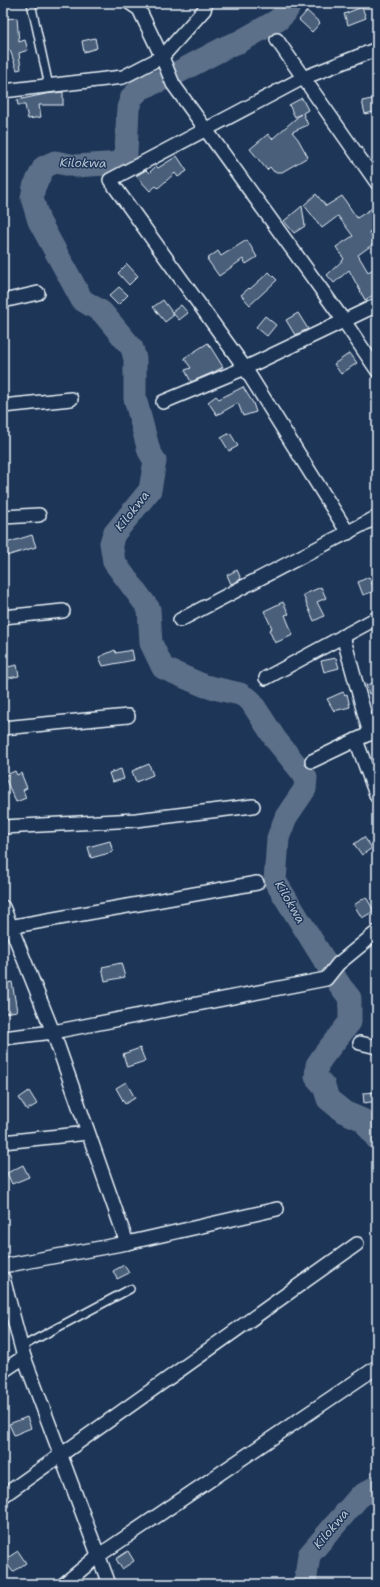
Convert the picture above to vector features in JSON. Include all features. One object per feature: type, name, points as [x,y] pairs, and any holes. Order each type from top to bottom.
[{"type":"street","points":[[130,3],[138,9],[168,69],[173,84],[344,321],[377,370]]},
{"type":"street","points":[[3,91],[123,77],[162,57],[204,10],[206,3]]},
{"type":"street","points":[[277,40],[377,183]]},
{"type":"street","points":[[348,533],[245,368],[110,180],[303,78],[377,49]]},
{"type":"street","points":[[3,301],[38,293]]},
{"type":"street","points":[[163,402],[245,368],[377,305]]},
{"type":"street","points":[[3,406],[71,399]]},
{"type":"street","points":[[3,517],[39,515]]},
{"type":"street","points":[[180,620],[377,517]]},
{"type":"street","points":[[3,617],[62,611]]},
{"type":"street","points":[[266,678],[377,618]]},
{"type":"street","points":[[312,761],[373,732],[343,636]]},
{"type":"street","points":[[3,728],[128,716]]},
{"type":"street","points":[[356,740],[377,797]]},
{"type":"street","points":[[3,827],[136,820],[253,806]]},
{"type":"street","points":[[7,927],[257,883]]},
{"type":"street","points":[[3,908],[7,927],[53,1032],[127,1243]]},
{"type":"street","points":[[3,1038],[53,1032],[326,979],[338,964],[377,932]]},
{"type":"street","points":[[360,1043],[377,1046]]},
{"type":"street","points":[[3,1142],[88,1133]]},
{"type":"street","points":[[3,1266],[127,1243],[277,1209]]},
{"type":"street","points":[[3,1496],[357,1244]]},
{"type":"street","points":[[3,1278],[23,1352],[109,1584]]},
{"type":"street","points":[[3,1371],[23,1352]]},
{"type":"street","points":[[64,1584],[98,1556],[377,1367]]},
{"type":"lane","points":[[31,3],[49,86]]},
{"type":"lane","points":[[23,1352],[130,1289]]},
{"type":"building","points":[[362,7],[366,18],[348,25],[344,14]]},
{"type":"building","points":[[307,11],[320,23],[312,32],[299,20]]},
{"type":"building","points":[[17,18],[19,42],[25,40],[28,50],[19,53],[21,69],[17,70],[10,50],[3,52],[3,19]]},
{"type":"building","points":[[95,38],[97,48],[84,52],[82,41]]},
{"type":"building","points":[[63,92],[63,105],[39,105],[41,117],[28,119],[25,105],[18,105],[17,100]]},
{"type":"building","points":[[302,98],[308,110],[303,113],[308,125],[292,132],[298,139],[308,157],[282,172],[274,172],[270,167],[267,170],[250,149],[268,134],[272,139],[301,114],[295,117],[289,105]]},
{"type":"building","points":[[377,98],[377,111],[365,114],[362,101]]},
{"type":"building","points":[[177,156],[187,171],[178,177],[175,173],[158,188],[156,186],[150,191],[136,176],[146,170],[149,173],[156,166],[158,168]]},
{"type":"building","points":[[316,194],[326,206],[342,196],[357,218],[377,205],[377,227],[369,232],[376,242],[358,255],[368,272],[377,267],[377,293],[365,300],[349,270],[334,283],[327,275],[344,259],[336,247],[353,236],[338,216],[322,228],[304,205]]},
{"type":"building","points":[[302,206],[305,226],[294,233],[284,221]]},
{"type":"building","points":[[247,240],[257,257],[246,264],[243,259],[219,276],[207,259],[218,251],[221,256]]},
{"type":"building","points":[[127,264],[138,276],[129,285],[118,273]]},
{"type":"building","points":[[269,272],[277,280],[250,305],[241,295]]},
{"type":"building","points":[[119,287],[128,295],[118,305],[109,296]]},
{"type":"building","points":[[163,300],[174,315],[165,322],[153,307]]},
{"type":"building","points":[[181,305],[188,313],[179,320],[172,312]]},
{"type":"building","points":[[298,313],[308,329],[295,335],[286,320]]},
{"type":"building","points":[[265,316],[276,325],[267,336],[256,327]]},
{"type":"building","points":[[208,343],[223,367],[191,382],[185,370],[191,368],[184,358]]},
{"type":"building","points":[[350,353],[357,363],[341,374],[334,364]]},
{"type":"building","points":[[243,387],[253,403],[256,412],[243,416],[238,403],[217,415],[208,402],[216,396],[219,399]]},
{"type":"building","points":[[230,433],[238,446],[229,451],[221,438]]},
{"type":"building","points":[[32,535],[36,547],[3,557],[3,544]]},
{"type":"building","points":[[237,570],[241,579],[231,584],[227,575]]},
{"type":"building","points":[[369,577],[375,591],[363,595],[358,582]]},
{"type":"building","points":[[321,587],[326,598],[317,602],[324,616],[314,621],[303,595]]},
{"type":"building","points":[[283,602],[289,614],[285,615],[293,635],[275,643],[269,630],[272,628],[264,611]]},
{"type":"building","points":[[115,650],[116,653],[132,650],[134,660],[103,666],[99,657]]},
{"type":"building","points":[[336,658],[339,668],[324,672],[321,661]]},
{"type":"building","points":[[17,665],[19,676],[3,679],[3,668]]},
{"type":"building","points":[[377,682],[377,692],[369,694],[366,685]]},
{"type":"building","points":[[343,692],[345,695],[347,694],[350,707],[334,711],[327,699]]},
{"type":"building","points":[[149,764],[153,775],[136,782],[132,771]]},
{"type":"building","points":[[121,769],[124,779],[112,782],[109,773]]},
{"type":"building","points":[[15,771],[17,775],[21,773],[27,788],[23,790],[26,798],[16,802],[4,776]]},
{"type":"building","points":[[364,837],[372,848],[362,855],[354,844]]},
{"type":"building","points":[[110,841],[113,852],[91,858],[88,847]]},
{"type":"building","points":[[366,897],[374,911],[362,918],[354,905]]},
{"type":"building","points":[[121,963],[125,977],[105,981],[102,967]]},
{"type":"building","points":[[12,982],[17,1011],[5,1013],[3,1005],[3,984]]},
{"type":"building","points":[[140,1048],[145,1061],[127,1067],[123,1054]]},
{"type":"building","points":[[126,1082],[135,1098],[125,1104],[116,1088]]},
{"type":"building","points":[[29,1091],[37,1104],[27,1110],[19,1098]]},
{"type":"building","points":[[377,1092],[377,1101],[364,1103],[363,1093]]},
{"type":"building","points":[[23,1165],[29,1177],[12,1184],[7,1173]]},
{"type":"building","points":[[124,1265],[129,1273],[117,1279],[113,1271]]},
{"type":"building","points":[[27,1417],[31,1428],[14,1435],[9,1424]]},
{"type":"building","points":[[18,1551],[26,1563],[13,1572],[4,1560]]},
{"type":"building","points":[[128,1551],[134,1561],[122,1569],[116,1559]]},
{"type":"waterway","name":"Kilokwa","points":[[291,3],[286,12],[278,20],[239,42],[228,46],[171,76],[140,89],[132,97],[128,108],[126,153],[121,163],[76,166],[55,162],[44,167],[34,187],[32,198],[39,221],[82,300],[102,312],[132,348],[135,359],[135,398],[149,451],[155,461],[150,490],[114,534],[111,543],[114,562],[149,609],[151,643],[163,668],[205,686],[240,694],[250,700],[276,740],[306,777],[305,789],[286,817],[278,838],[275,881],[341,987],[350,998],[350,1022],[317,1065],[316,1077],[324,1086],[328,1099],[344,1112],[363,1120],[377,1139]]},
{"type":"waterway","name":"Kilokwa","points":[[305,1584],[309,1555],[359,1497],[377,1486]]}]
